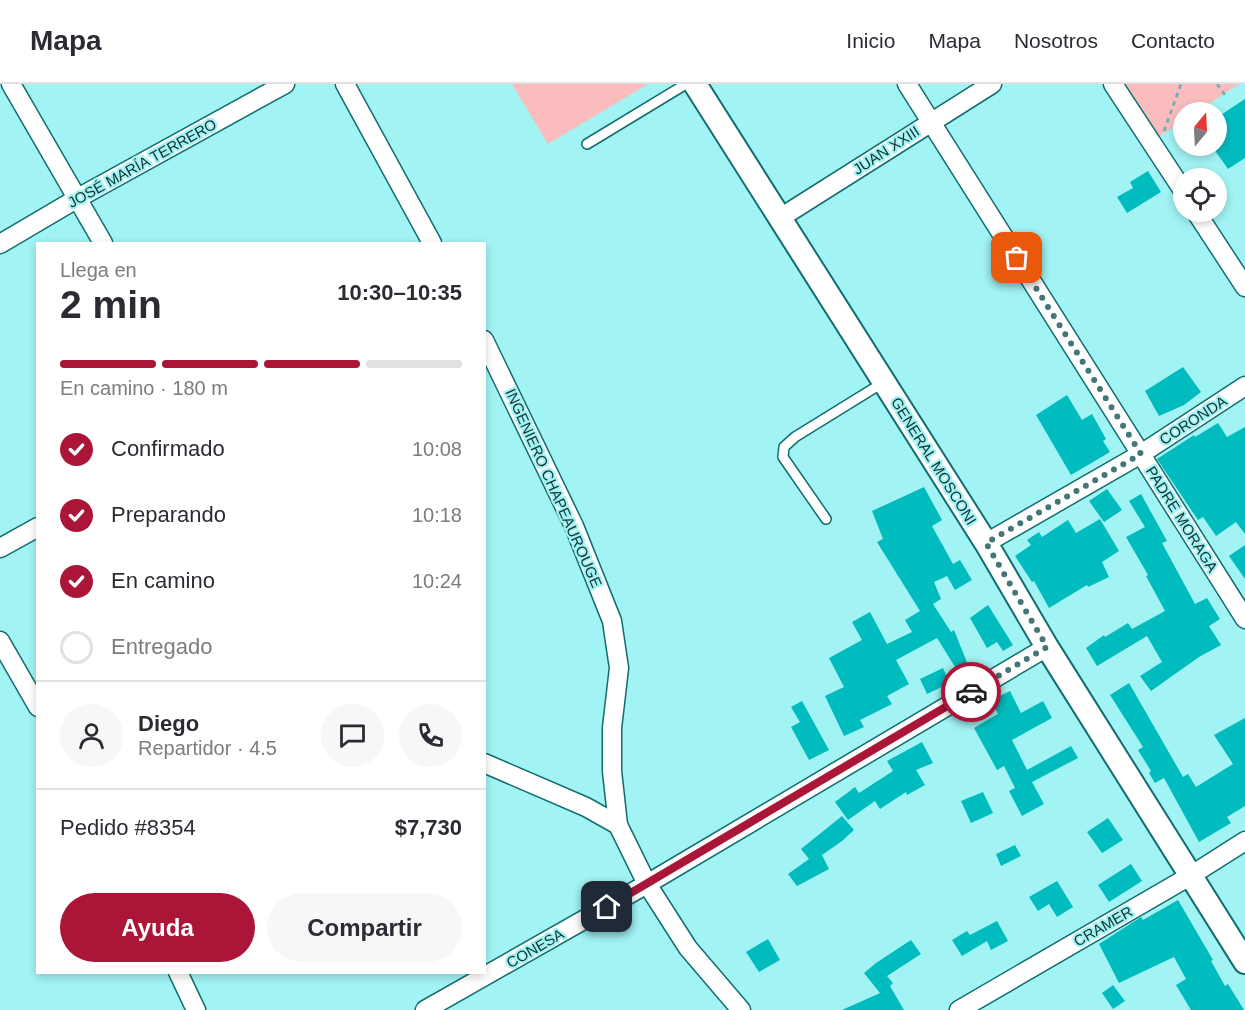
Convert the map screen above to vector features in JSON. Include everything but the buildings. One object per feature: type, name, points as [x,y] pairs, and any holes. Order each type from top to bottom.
[{"type":"street","points":[[11,84],[102,242]]},
{"type":"street","name":"JOSÉ MARÍA TERRERO","points":[[0,244],[78,198],[285,84]]},
{"type":"street","points":[[345,84],[431,242]]},
{"type":"street","name":"GENERAL MOSCONI","points":[[695,84],[986,543],[1047,647],[1245,962]]},
{"type":"street","name":"PADRE MORAGA","points":[[907,84],[1245,619]]},
{"type":"street","name":"JUAN XXIII","points":[[780,218],[992,84]]},
{"type":"street","points":[[1113,84],[1173,175]]},
{"type":"street","points":[[1203,222],[1245,287]]},
{"type":"street","name":"INGENIERO CHAPEAUROUGE","points":[[486,344],[574,526],[612,621],[619,668],[612,728],[612,771],[618,825],[647,884],[688,948],[741,1010]]},
{"type":"street","name":"CORONDA","points":[[986,543],[1141,454],[1245,386]]},
{"type":"street","points":[[0,548],[36,527]]},
{"type":"street","points":[[0,641],[36,704]]},
{"type":"street","name":"CONESA","points":[[425,1010],[647,884],[1047,647]]},
{"type":"street","points":[[486,764],[586,807],[618,825]]},
{"type":"street","name":"CRAMER","points":[[959,1010],[1190,876],[1245,841]]},
{"type":"street","points":[[179,974],[196,1010]]},
{"type":"lane","points":[[587,144],[686,84]]},
{"type":"lane","points":[[826,519],[783,457],[784,447],[795,437],[884,382]]},
{"type":"path","points":[[1164,131],[1182,84]]},
{"type":"path","points":[[1217,84],[1225,95]]},
{"type":"shaded area","points":[[512,84],[648,84],[548,144]]},
{"type":"shaded area","points":[[1121,84],[1239,84],[1211,102],[1173,102],[1173,128],[1157,138]]},
{"type":"way so far","points":[[971,692],[1047,647],[986,543],[1141,454],[1017,258]]},
{"type":"route","points":[[607,907],[971,692]]}]
